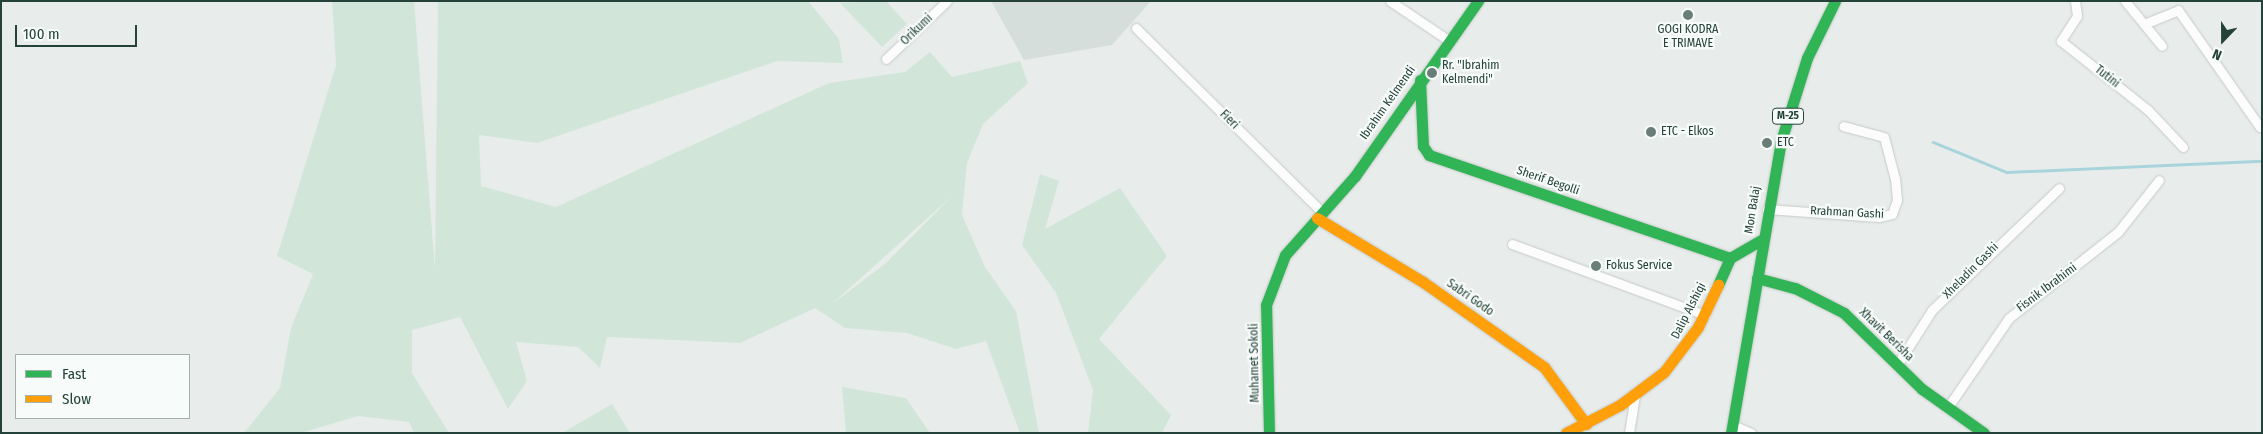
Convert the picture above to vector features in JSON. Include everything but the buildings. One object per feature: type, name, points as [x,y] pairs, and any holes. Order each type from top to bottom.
[{"type":"street","name":"Orikumi","points":[[886,59],[947,1]]},
{"type":"street","points":[[1390,1],[1448,40]]},
{"type":"street","name":"Ibrahim Kelmendi","points":[[1319,215],[1355,176],[1448,40],[1478,1]]},
{"type":"street","name":"Mon Balaj","points":[[1732,429],[1767,209],[1798,85],[1835,1]]},
{"type":"street","name":"Tutini","points":[[2075,1],[2077,16],[2062,41],[2148,110],[2183,147]]},
{"type":"street","points":[[2125,1],[2162,46]]},
{"type":"street","points":[[2144,24],[2178,10],[2260,126]]},
{"type":"street","name":"Fieri","points":[[1136,28],[1319,215]]},
{"type":"street","name":"Sherif Begolli","points":[[1420,80],[1423,146],[1429,154],[1730,258]]},
{"type":"street","name":"Rrahman Gashi","points":[[1767,209],[1879,217],[1892,214],[1897,200],[1895,179],[1884,137],[1843,126]]},
{"type":"street","name":"Fisnik Ibrahimi","points":[[1948,407],[2019,307],[2118,232],[2159,180]]},
{"type":"street","name":"Xheladin Gashi","points":[[1898,365],[1932,310],[2058,188]]},
{"type":"street","name":"Sabri Godo","points":[[1319,215],[1422,282],[1544,367],[1586,424]]},
{"type":"street","name":"Muhamet Sokoli","points":[[1269,433],[1270,336],[1266,305],[1285,256],[1319,215]]},
{"type":"street","points":[[1730,258],[1763,239]]},
{"type":"street","points":[[1512,244],[1705,315]]},
{"type":"street","name":"Dalip Alshiqi","points":[[1566,433],[1586,424],[1635,395],[1676,359],[1705,315],[1730,258]]},
{"type":"street","name":"Xhavit Berisha","points":[[1757,278],[1796,288],[1844,313],[1898,365],[1948,407],[1984,433]]},
{"type":"street","points":[[1629,433],[1635,395]]},
{"type":"street","points":[[1732,429],[1751,433]]},
{"type":"shaded area","points":[[991,1],[1151,1],[1112,45],[1024,60]]},
{"type":"green space","points":[[332,1],[414,1],[435,269],[438,1],[808,1],[839,39],[843,63],[777,61],[537,143],[479,135],[481,186],[556,207],[829,83],[905,72],[930,52],[952,77],[1020,61],[1028,83],[983,124],[967,163],[962,215],[985,267],[1016,311],[1039,433],[1020,433],[986,341],[956,349],[907,333],[845,328],[815,308],[740,343],[607,337],[600,368],[578,347],[516,342],[527,381],[508,409],[460,317],[412,330],[412,373],[449,433],[414,433],[409,422],[358,416],[301,433],[244,433],[280,388],[291,328],[313,274],[277,256],[336,65]],"holes":[[[951,197],[886,263],[832,304]]]},
{"type":"green space","points":[[886,1],[907,24],[882,47],[840,3]]},
{"type":"green space","points":[[1040,174],[1059,181],[1045,229],[1120,188],[1167,256],[1099,339],[1171,415],[1162,433],[1088,433],[1093,390],[1056,293],[1022,245]]},
{"type":"green space","points":[[842,387],[906,398],[930,433],[846,433]]},
{"type":"green space","points":[[612,404],[630,433],[562,433]]},
{"type":"waterway","points":[[1933,142],[2007,172],[2262,161]]},
{"type":"traffic: fast","points":[[1269,433],[1266,305],[1285,255],[1355,176],[1478,1]]},
{"type":"traffic: fast","points":[[1731,433],[1781,141],[1807,58],[1835,1]]},
{"type":"traffic: fast","points":[[1420,80],[1423,146],[1429,155],[1730,258]]},
{"type":"traffic: fast","points":[[1718,285],[1730,258],[1763,239]]},
{"type":"traffic: fast","points":[[1757,278],[1795,288],[1844,313],[1922,389],[1984,433]]},
{"type":"traffic: slow","points":[[1317,218],[1423,282],[1544,367],[1586,424]]},
{"type":"traffic: slow","points":[[1566,433],[1620,405],[1664,372],[1698,327],[1718,285]]},
{"type":"place","name":"GOGI KODRA E TRIMAVE","points":[[1688,15]]},
{"type":"place","name":"Rr. \"Ibrahim Kelmendi\"","points":[[1432,73]]},
{"type":"place","name":"ETC - Elkos","points":[[1651,132]]},
{"type":"place","name":"ETC","points":[[1767,143]]},
{"type":"place","name":"Fokus Service","points":[[1596,266]]}]
